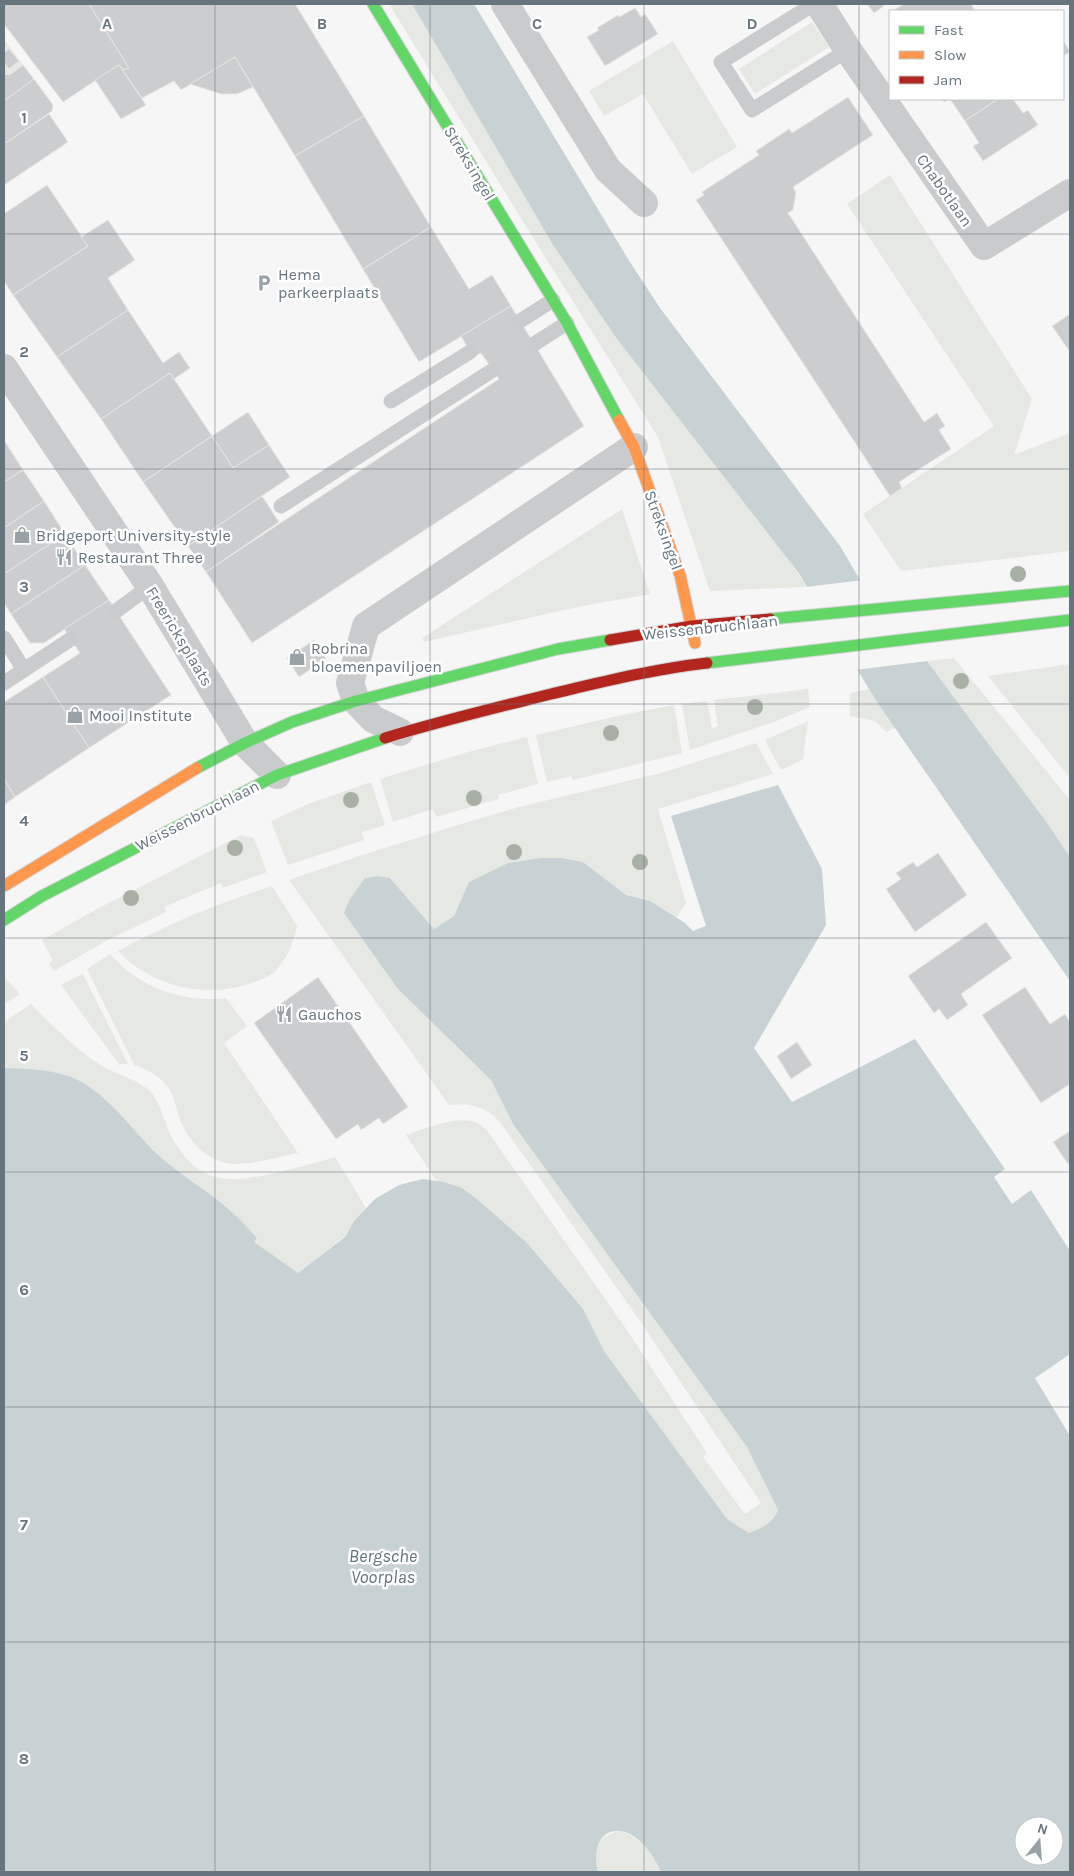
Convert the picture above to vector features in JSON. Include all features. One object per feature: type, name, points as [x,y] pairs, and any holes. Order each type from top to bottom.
[{"type":"street","name":"Streksingel","points":[[373,4],[567,323],[634,447],[680,575],[692,626],[698,664]]},
{"type":"street","points":[[505,4],[608,170],[644,203]]},
{"type":"street","name":"Chabotlaan","points":[[819,4],[848,50],[984,246],[1070,193]]},
{"type":"street","name":"Freericksplaats","points":[[4,368],[150,586],[245,743],[277,775]]},
{"type":"street","points":[[400,732],[373,719],[356,701],[350,683],[366,626],[634,447]]},
{"type":"street","name":"Weissenbruchlaan","points":[[4,886],[192,771],[245,743],[292,722],[356,701],[558,649],[692,626],[912,608],[1070,591]]},
{"type":"street","name":"Weissenbruchlaan","points":[[4,920],[42,896],[277,775],[400,732],[439,721],[597,682],[671,667],[1070,620]]},
{"type":"lane","points":[[814,4],[721,62],[752,110],[848,50]]},
{"type":"lane","points":[[520,321],[553,300]]},
{"type":"lane","points":[[534,344],[567,323]]},
{"type":"lane","points":[[391,401],[470,352]]},
{"type":"lane","points":[[281,506],[493,370]]},
{"type":"lane","points":[[116,611],[150,586]]},
{"type":"lane","points":[[4,638],[24,670]]},
{"type":"lane","points":[[4,683],[71,639]]},
{"type":"shaded area","points":[[389,4],[412,4],[553,245],[617,339],[780,547],[807,587],[710,591],[658,437]]},
{"type":"shaded area","points":[[812,22],[829,47],[755,94],[739,69]]},
{"type":"shaded area","points":[[4,39],[23,65],[11,74],[4,75]]},
{"type":"shaded area","points":[[673,41],[737,147],[692,174],[643,94],[604,116],[589,91]]},
{"type":"shaded area","points":[[890,175],[1032,399],[1014,455],[1070,433],[1070,551],[901,571],[863,514],[994,426],[847,204]]},
{"type":"shaded area","points":[[622,509],[650,594],[577,607],[424,642],[422,638]]},
{"type":"shaded area","points":[[954,658],[1070,800],[1070,857],[1050,827],[927,661]]},
{"type":"shaded area","points":[[1070,664],[1070,778],[988,676]]},
{"type":"shaded area","points":[[808,689],[810,707],[774,722],[690,750],[682,704],[707,701],[712,728],[718,727],[714,700]]},
{"type":"shaded area","points":[[869,689],[895,728],[886,732],[875,721],[850,716],[850,693]]},
{"type":"shaded area","points":[[674,705],[682,753],[573,780],[571,776],[547,782],[536,735]]},
{"type":"shaded area","points":[[808,721],[803,759],[781,770],[765,740]]},
{"type":"shaded area","points":[[527,737],[538,784],[498,795],[499,799],[436,817],[433,809],[393,822],[380,779],[468,752]]},
{"type":"shaded area","points":[[756,743],[773,774],[658,809],[686,903],[676,918],[650,901],[626,895],[583,862],[562,858],[540,858],[508,863],[469,882],[454,916],[434,929],[390,878],[377,876],[365,878],[398,989],[491,1080],[513,1124],[747,1447],[778,1510],[765,1527],[749,1533],[727,1519],[604,1351],[583,1310],[478,1200],[454,1185],[436,1180],[406,1135],[439,1124],[465,1120],[480,1124],[486,1129],[627,1330],[707,1453],[703,1457],[745,1514],[761,1503],[640,1321],[502,1125],[491,1114],[478,1107],[464,1104],[449,1105],[289,880],[471,821],[519,807],[661,773]]},
{"type":"shaded area","points":[[371,782],[385,825],[362,832],[364,840],[288,865],[271,821],[308,804]]},
{"type":"shaded area","points":[[241,835],[254,838],[267,872],[223,888],[221,883],[164,907],[166,912],[106,941],[54,971],[49,964],[53,960],[42,940],[99,908]]},
{"type":"shaded area","points":[[272,886],[297,926],[286,957],[273,973],[263,979],[228,989],[193,989],[176,986],[145,972],[118,951],[193,915]]},
{"type":"shaded area","points":[[110,954],[135,976],[163,991],[194,998],[226,998],[247,1026],[224,1043],[298,1153],[237,1164],[216,1160],[199,1149],[186,1132],[172,1095],[166,1085],[152,1072],[134,1065],[87,969]]},
{"type":"shaded area","points":[[83,974],[128,1064],[119,1064],[61,985]]},
{"type":"shaded area","points":[[4,977],[20,994],[4,1004]]},
{"type":"shaded area","points":[[31,1004],[63,1036],[89,1057],[149,1090],[157,1101],[172,1138],[186,1158],[197,1168],[209,1175],[222,1178],[249,1178],[335,1157],[366,1208],[354,1221],[345,1236],[298,1273],[253,1242],[257,1239],[237,1217],[165,1161],[110,1104],[90,1087],[61,1074],[42,1070],[4,1068],[4,1022]]},
{"type":"shaded area","points":[[620,1831],[633,1837],[650,1852],[661,1872],[598,1872],[596,1851],[598,1845],[606,1836]]},
{"type":"water","points":[[412,4],[474,4],[628,259],[660,308],[840,546],[909,663],[927,661],[1050,827],[1070,857],[1070,981],[877,702],[798,572],[617,339],[553,245]]},
{"type":"water","name":"Bergsche Voorplas","points":[[778,785],[822,869],[826,925],[754,1048],[792,1102],[915,1039],[1005,1169],[994,1177],[1012,1204],[1031,1190],[1070,1251],[1070,1354],[1035,1378],[1070,1436],[1070,1872],[661,1872],[655,1860],[640,1841],[627,1833],[612,1831],[606,1834],[598,1844],[596,1858],[598,1872],[4,1872],[4,1068],[42,1070],[61,1074],[90,1087],[110,1104],[165,1161],[237,1217],[257,1238],[254,1242],[298,1273],[345,1237],[354,1221],[375,1199],[399,1185],[423,1179],[444,1182],[462,1188],[527,1243],[583,1309],[604,1351],[727,1519],[749,1533],[766,1525],[778,1510],[747,1447],[513,1124],[491,1080],[398,989],[344,913],[350,899],[365,878],[378,876],[390,878],[434,929],[454,916],[469,882],[508,863],[540,858],[562,858],[583,862],[626,895],[650,901],[685,923],[693,931],[706,926],[671,816]]},
{"type":"pier","points":[[864,580],[911,660],[926,659],[927,661],[855,670],[805,587]]},
{"type":"building","points":[[4,4],[89,4],[129,68],[123,70],[119,65],[63,102],[4,24]]},
{"type":"building","points":[[89,4],[295,4],[364,116],[295,156],[235,57],[181,90],[174,81],[142,98],[119,65],[123,70],[129,68]]},
{"type":"building","points":[[867,4],[883,4],[884,6],[874,13]]},
{"type":"building","points":[[904,4],[971,4],[974,9],[972,10],[894,10]]},
{"type":"building","points":[[635,8],[641,17],[645,14],[658,34],[605,66],[587,37],[599,30],[597,28],[618,15],[619,17]]},
{"type":"building","points":[[1064,42],[1070,52],[1064,55]]},
{"type":"building","points":[[9,49],[19,61],[9,69],[4,63],[4,53]]},
{"type":"building","points":[[235,57],[253,87],[237,94],[221,94],[190,84]]},
{"type":"building","points":[[23,65],[34,79],[4,101],[4,75],[11,74]]},
{"type":"building","points":[[119,65],[146,105],[121,119],[95,80]]},
{"type":"building","points":[[34,79],[53,105],[52,111],[4,144],[4,101]]},
{"type":"building","points":[[848,97],[873,135],[793,187],[796,193],[793,210],[788,213],[924,422],[937,413],[945,426],[939,430],[951,449],[899,482],[902,488],[890,496],[696,200],[704,195],[702,192],[759,155],[756,151],[789,129],[792,133]]},
{"type":"building","points":[[951,100],[996,100],[965,121]]},
{"type":"building","points":[[996,100],[1014,100],[1023,113],[1028,110],[1038,125],[983,161],[973,146],[979,143],[965,121]]},
{"type":"building","points":[[49,114],[68,142],[4,185],[4,144]]},
{"type":"building","points":[[364,116],[431,227],[363,269],[295,156]]},
{"type":"building","points":[[47,185],[88,246],[13,295],[4,281],[4,210],[5,213]]},
{"type":"building","points":[[108,220],[135,260],[108,278],[128,310],[57,357],[13,295],[88,246],[81,237]]},
{"type":"building","points":[[431,227],[469,289],[492,275],[511,306],[419,362],[363,269]]},
{"type":"building","points":[[511,306],[584,426],[252,643],[206,572],[499,379],[481,353],[473,357],[461,336]]},
{"type":"building","points":[[128,310],[163,363],[179,352],[190,368],[174,379],[170,373],[101,419],[57,357]]},
{"type":"building","points":[[1070,314],[1070,352],[1052,326]]},
{"type":"building","points":[[170,373],[212,436],[143,482],[101,419]]},
{"type":"building","points":[[248,412],[269,445],[233,468],[212,436]]},
{"type":"building","points":[[212,436],[233,468],[269,445],[290,477],[188,546],[143,482]]},
{"type":"building","points":[[4,440],[23,470],[4,482]]},
{"type":"building","points":[[23,470],[44,501],[4,528],[4,482]]},
{"type":"building","points":[[262,496],[279,522],[206,572],[188,546]]},
{"type":"building","points":[[44,501],[65,534],[4,574],[4,528]]},
{"type":"building","points":[[65,534],[85,565],[11,614],[4,603],[4,574]]},
{"type":"building","points":[[85,565],[109,600],[44,643],[30,643],[11,614]]},
{"type":"building","points":[[109,600],[171,695],[89,748],[43,677],[80,653],[64,629]]},
{"type":"building","points":[[314,640],[326,659],[299,677],[287,658]]},
{"type":"building","points":[[43,677],[89,748],[15,797],[4,779],[4,702]]},
{"type":"building","points":[[4,779],[15,797],[4,805]]},
{"type":"building","points":[[938,853],[967,895],[915,932],[886,889],[901,879],[896,873],[913,862],[917,867]]},
{"type":"building","points":[[986,922],[1012,958],[961,994],[968,1005],[947,1020],[939,1009],[934,1013],[908,976]]},
{"type":"building","points":[[318,977],[408,1107],[383,1124],[379,1118],[361,1130],[358,1124],[336,1139],[254,1023]]},
{"type":"building","points":[[1025,987],[1050,1024],[1065,1014],[1070,1022],[1070,1084],[1041,1103],[982,1015]]},
{"type":"building","points":[[797,1042],[812,1065],[791,1079],[777,1056]]},
{"type":"building","points":[[1070,1131],[1070,1162],[1068,1164],[1053,1142]]},
{"type":"traffic: fast","points":[[373,4],[567,323],[619,420]]},
{"type":"traffic: fast","points":[[770,619],[1070,591]]},
{"type":"traffic: fast","points":[[707,663],[1070,620]]},
{"type":"traffic: fast","points":[[197,768],[245,743],[292,722],[356,701],[558,649],[610,640]]},
{"type":"traffic: fast","points":[[4,920],[42,896],[277,775],[385,738]]},
{"type":"traffic: slow","points":[[619,420],[634,447],[680,575],[695,643]]},
{"type":"traffic: slow","points":[[4,886],[197,768]]},
{"type":"traffic: jam","points":[[610,640],[692,626],[770,619]]},
{"type":"traffic: jam","points":[[385,738],[589,685],[648,672],[707,663]]},
{"type":"place","name":"Hema parkeerplaats","points":[[264,283]]},
{"type":"place","name":"Bridgeport University-style","points":[[22,535]]},
{"type":"place","name":"Restaurant Three","points":[[64,557]]},
{"type":"place","name":"Robrina bloemenpaviljoen","points":[[297,657]]},
{"type":"place","name":"Mooi Institute","points":[[75,715]]},
{"type":"place","name":"Gauchos","points":[[284,1014]]}]
